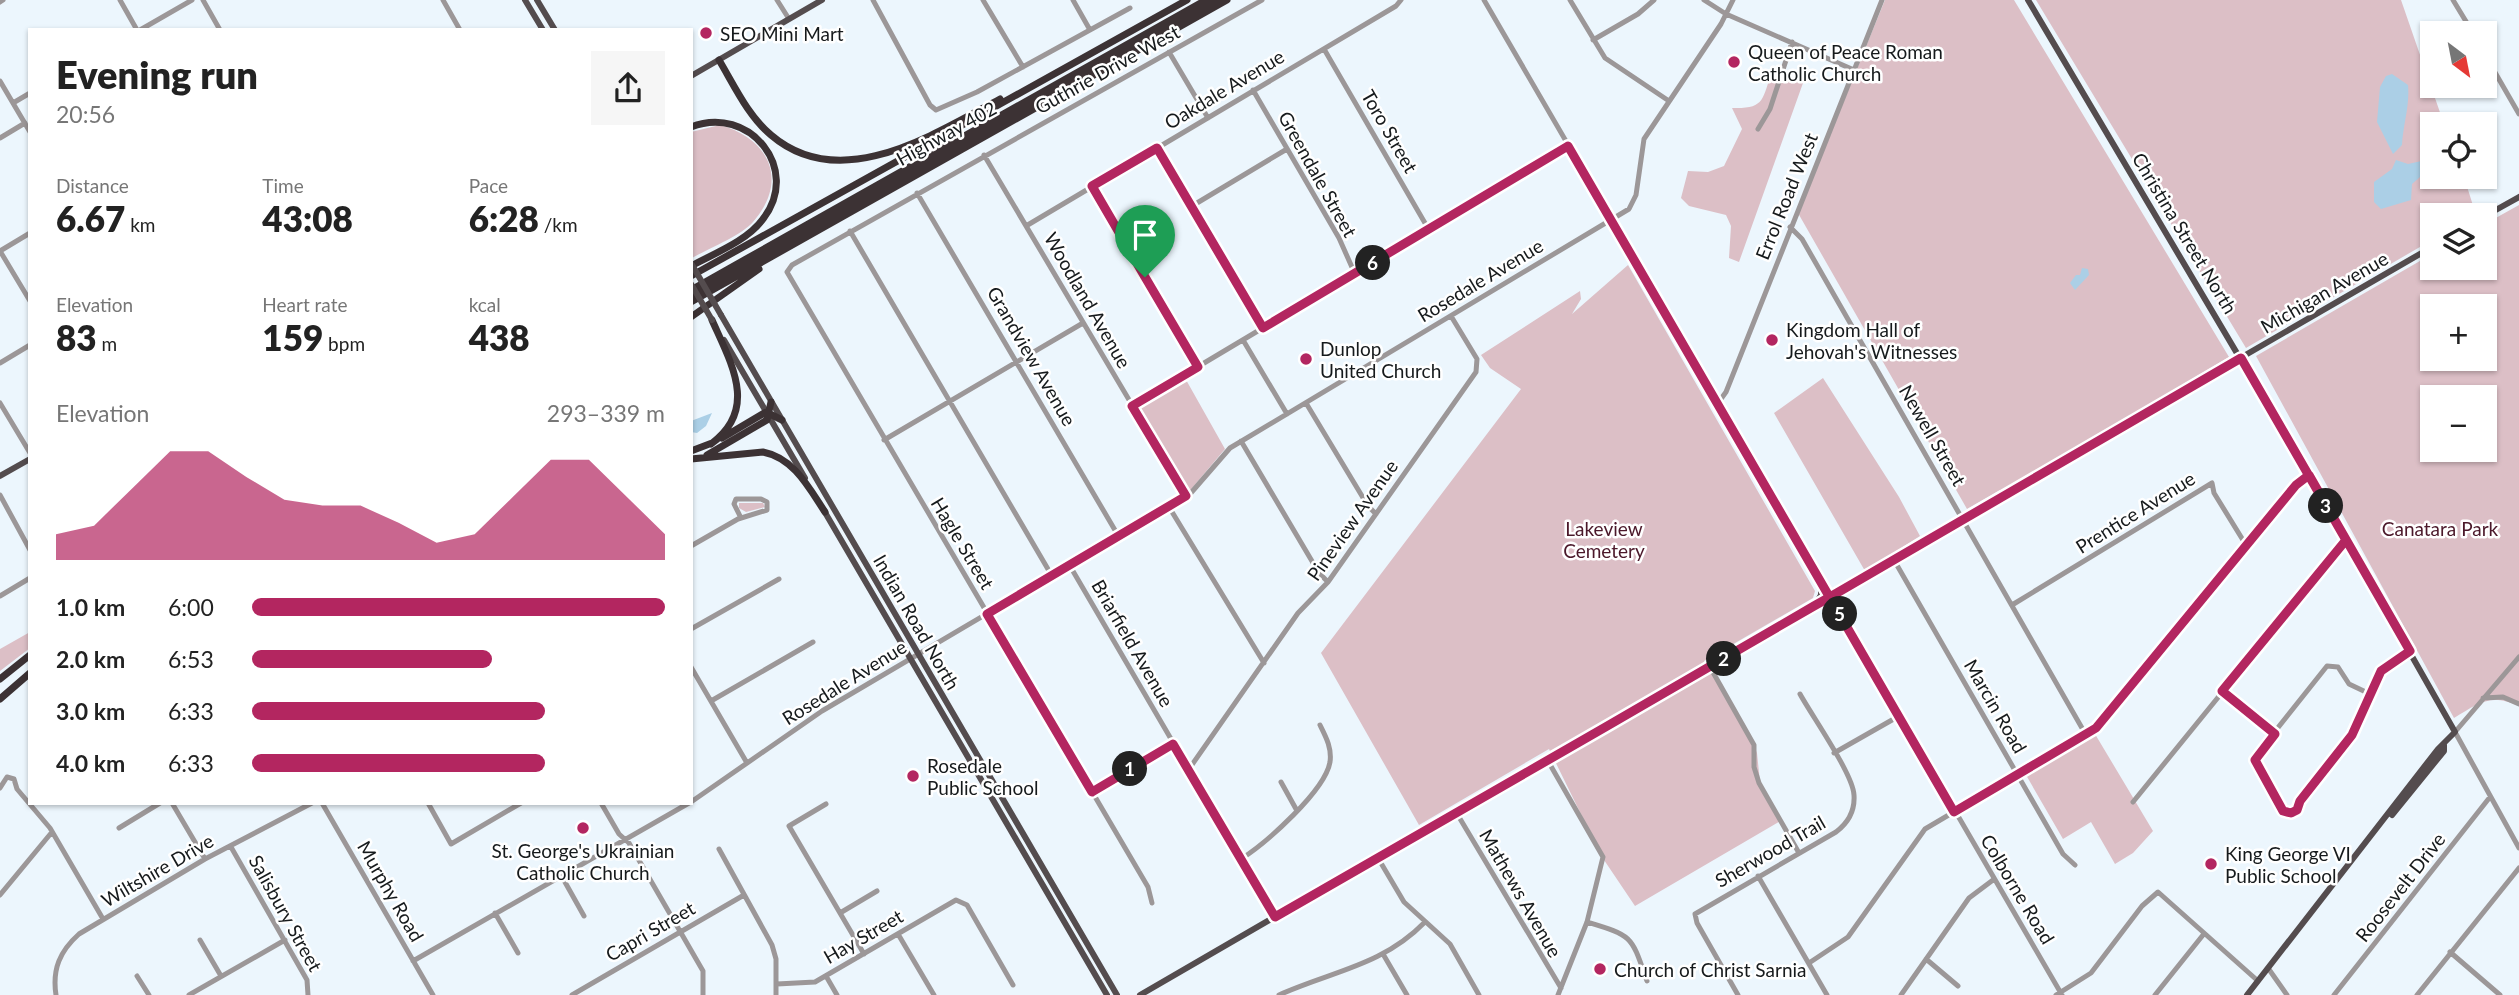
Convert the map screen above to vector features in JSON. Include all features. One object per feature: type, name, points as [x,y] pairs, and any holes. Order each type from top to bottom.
[{"type":"highway","name":"Highway 402","points":[[693,275],[1187,0]]},
{"type":"highway","points":[[693,289],[1206,0]]},
{"type":"highway","name":"Highway 402","points":[[693,295],[1217,0]]},
{"type":"highway","points":[[693,301],[1227,0]]},
{"type":"highway","points":[[719,60],[753,116],[771,136],[818,159],[841,161],[876,156],[907,145],[1116,40]]},
{"type":"highway","points":[[693,127],[720,121],[751,132],[769,150],[777,178],[774,200],[759,224],[742,238],[693,264]]},
{"type":"highway","points":[[693,316],[796,244]]},
{"type":"highway","points":[[711,444],[730,424],[738,393],[732,364],[712,320]]},
{"type":"highway","points":[[694,459],[725,446],[769,414],[771,402]]},
{"type":"highway","points":[[769,414],[782,420]]},
{"type":"highway","points":[[693,450],[769,414]]},
{"type":"highway","points":[[694,459],[773,454],[785,460],[802,478],[825,512]]},
{"type":"highway","points":[[0,680],[28,657]]},
{"type":"highway","points":[[0,700],[28,677]]},
{"type":"main road","points":[[525,0],[541,28]]},
{"type":"main road","points":[[537,0],[554,28]]},
{"type":"main road","points":[[693,75],[822,0]]},
{"type":"main road","name":"Christina Street North","points":[[2028,0],[2241,358],[2455,732]]},
{"type":"main road","points":[[2497,209],[2519,197]]},
{"type":"main road","name":"Michigan Avenue","points":[[1140,995],[2420,254]]},
{"type":"main road","name":"Indian Road North","points":[[693,268],[1117,995]]},
{"type":"main road","name":"Indian Road North","points":[[693,287],[1107,995]]},
{"type":"main road","points":[[0,476],[28,460]]},
{"type":"main road","points":[[1814,606],[1821,595],[1821,582]]},
{"type":"main road","points":[[2247,995],[2438,748],[2455,732]]},
{"type":"main road","points":[[1091,968],[1102,995]]},
{"type":"street","points":[[120,0],[138,28]]},
{"type":"street","points":[[143,28],[192,0]]},
{"type":"street","points":[[203,0],[219,28]]},
{"type":"street","points":[[443,0],[459,28]]},
{"type":"street","points":[[777,0],[789,19]]},
{"type":"street","points":[[873,0],[930,105],[936,110],[1023,67],[1130,8]]},
{"type":"street","points":[[984,0],[1023,67]]},
{"type":"street","points":[[1073,0],[1090,30]]},
{"type":"street","name":"Guthrie Drive West","points":[[787,272],[792,265],[850,231],[1262,0]]},
{"type":"street","name":"Oakdale Avenue","points":[[1026,226],[1396,6],[1401,0]]},
{"type":"street","name":"Colborne Road","points":[[1484,0],[2060,994]]},
{"type":"street","points":[[1570,0],[1608,61],[1669,102]]},
{"type":"street","points":[[1593,40],[1638,14],[1654,0]]},
{"type":"street","points":[[1704,0],[1726,15],[1854,70]]},
{"type":"street","name":"Rosedale Avenue","points":[[693,801],[822,711],[1186,496],[1222,454],[1241,441],[1629,209],[1635,201],[1644,139],[1726,15],[1733,0]]},
{"type":"street","name":"Errol Road West","points":[[1718,403],[1726,391],[1882,0]]},
{"type":"street","points":[[2453,0],[2466,21]]},
{"type":"street","points":[[1758,129],[1770,109],[1792,43]]},
{"type":"street","name":"Toro Street","points":[[1324,49],[1429,230]]},
{"type":"street","points":[[1169,52],[1208,118]]},
{"type":"street","points":[[2497,76],[2519,114]]},
{"type":"street","points":[[0,80],[28,128]]},
{"type":"street","name":"Greendale Street","points":[[1253,90],[1339,238],[1355,274]]},
{"type":"street","points":[[13,103],[28,94]]},
{"type":"street","points":[[0,138],[25,123]]},
{"type":"street","points":[[1132,406],[1568,146]]},
{"type":"street","points":[[1157,148],[1263,328]]},
{"type":"street","points":[[1192,206],[1287,149]]},
{"type":"street","name":"Woodland Avenue","points":[[985,155],[1186,496]]},
{"type":"street","points":[[1092,186],[1198,367]]},
{"type":"street","name":"Grandview Avenue","points":[[917,193],[1119,537]]},
{"type":"street","name":"Newell Street","points":[[1790,227],[1802,239],[2086,735]]},
{"type":"street","points":[[850,231],[1052,576]]},
{"type":"street","points":[[28,234],[0,251],[28,298]]},
{"type":"street","name":"Hagle Street","points":[[787,272],[1148,887],[1152,903]]},
{"type":"street","name":"Pineview Avenue","points":[[1189,769],[1298,613],[1328,582],[1478,367],[1477,359],[1451,316]]},
{"type":"street","points":[[884,440],[1083,323]]},
{"type":"street","points":[[1243,340],[1287,414]]},
{"type":"street","points":[[0,363],[28,346]]},
{"type":"street","points":[[0,403],[28,450]]},
{"type":"street","points":[[1306,403],[1368,506],[1376,514]]},
{"type":"street","points":[[1241,441],[1319,572],[1328,582]]},
{"type":"street","points":[[1809,963],[1848,937],[1922,832],[2099,725],[2296,485],[2309,475]]},
{"type":"street","name":"Prentice Avenue","points":[[2012,605],[2212,482],[2214,493],[2246,545]]},
{"type":"street","points":[[0,495],[28,546]]},
{"type":"street","points":[[693,545],[741,518],[767,510],[767,502],[761,499],[737,499],[734,504],[741,518]]},
{"type":"street","points":[[1169,507],[1264,663]]},
{"type":"street","points":[[2133,802],[2346,540]]},
{"type":"street","name":"Marcin Road","points":[[1894,560],[2063,853],[2075,864]]},
{"type":"street","name":"Briarfield Avenue","points":[[1070,566],[1275,917]]},
{"type":"street","points":[[0,596],[28,579]]},
{"type":"street","points":[[693,628],[779,579]]},
{"type":"street","points":[[711,701],[813,642]]},
{"type":"street","points":[[2370,694],[2349,684],[2338,667],[2327,666],[2255,760],[2281,809],[2291,813],[2297,810],[2300,801],[2352,735],[2381,671],[2410,651]]},
{"type":"street","points":[[2455,732],[2519,657]]},
{"type":"street","points":[[1710,667],[1755,745],[1754,767],[1759,783],[1799,853]]},
{"type":"street","points":[[693,670],[747,763]]},
{"type":"street","points":[[2222,691],[2275,734]]},
{"type":"street","name":"Sherwood Trail","points":[[1738,995],[1694,917],[1758,876],[1836,832],[1852,813],[1853,787],[1800,694]]},
{"type":"street","points":[[2483,698],[2503,697],[2519,704]]},
{"type":"street","points":[[1834,753],[1899,716]]},
{"type":"street","points":[[1241,859],[1262,845],[1320,785],[1330,763],[1330,748],[1320,725]]},
{"type":"street","name":"Christina Street North","points":[[2455,732],[2519,848]]},
{"type":"street","points":[[1092,792],[1173,744]]},
{"type":"street","points":[[1548,761],[1603,857],[1587,922],[1558,995]]},
{"type":"street","points":[[0,788],[6,776],[13,777],[17,789],[28,803]]},
{"type":"street","points":[[1282,782],[1296,809]]},
{"type":"street","name":"Roosevelt Drive","points":[[2334,995],[2490,797]]},
{"type":"street","points":[[826,804],[789,826],[864,954]]},
{"type":"street","points":[[30,805],[52,832],[103,919]]},
{"type":"street","points":[[119,828],[157,805]]},
{"type":"street","points":[[173,805],[205,859]]},
{"type":"street","name":"Wiltshire Drive","points":[[56,995],[55,972],[66,946],[103,919],[205,859],[308,805]]},
{"type":"street","name":"Murphy Road","points":[[322,805],[433,995]]},
{"type":"street","points":[[429,805],[451,844],[515,805]]},
{"type":"street","points":[[602,805],[703,971],[703,995]]},
{"type":"street","name":"Rosedale Avenue","points":[[413,961],[686,805]]},
{"type":"street","name":"Mathews Avenue","points":[[1456,812],[1561,988]]},
{"type":"street","points":[[0,895],[52,832]]},
{"type":"street","name":"Salisbury Street","points":[[231,847],[307,980],[308,995]]},
{"type":"street","points":[[719,849],[772,945],[776,959],[776,995]]},
{"type":"street","points":[[1378,858],[1404,902],[1450,944],[1479,995]]},
{"type":"street","points":[[2417,995],[2519,869]]},
{"type":"street","points":[[561,875],[584,916]]},
{"type":"street","points":[[1758,876],[1827,995]]},
{"type":"street","points":[[1901,995],[1969,898],[1993,880]]},
{"type":"street","points":[[840,913],[877,891]]},
{"type":"street","points":[[2060,994],[2091,973],[2155,892],[2163,894],[2203,934],[2258,981]]},
{"type":"street","name":"Capri Street","points":[[572,995],[744,895]]},
{"type":"street","name":"Hay Street","points":[[777,984],[804,985],[826,976],[961,901],[967,905],[1013,985]]},
{"type":"street","points":[[495,913],[517,953]]},
{"type":"street","points":[[1279,995],[1358,968],[1409,939],[1425,922]]},
{"type":"street","points":[[1587,922],[1627,935],[1635,946],[1647,981]]},
{"type":"street","points":[[898,934],[934,995]]},
{"type":"street","points":[[2155,995],[2203,934]]},
{"type":"street","points":[[200,940],[221,976]]},
{"type":"street","points":[[189,995],[285,940]]},
{"type":"street","points":[[2450,952],[2495,994]]},
{"type":"street","points":[[1383,954],[1407,995]]},
{"type":"street","points":[[1926,959],[1958,986]]},
{"type":"street","points":[[2267,968],[2287,995]]},
{"type":"street","points":[[137,976],[149,995]]},
{"type":"street","points":[[826,976],[837,995]]},
{"type":"green space","points":[[1885,0],[2014,0],[2229,357],[2000,494],[2000,490],[1967,509],[1798,213]]},
{"type":"green space","points":[[2036,0],[2401,0],[2420,55],[2420,98],[2435,98],[2440,112],[2420,112],[2420,189],[2468,189],[2472,203],[2420,203],[2420,247],[2246,348]]},
{"type":"green space","points":[[1772,71],[1803,83],[1739,262],[1729,258],[1731,226],[1726,215],[1689,206],[1681,198],[1688,171],[1708,172],[1724,166],[1742,129],[1732,108],[1751,107],[1761,101]]},
{"type":"green space","points":[[720,125],[751,140],[769,163],[772,177],[764,207],[753,222],[733,237],[693,257],[693,132]]},
{"type":"green space","name":"Canatara Park","points":[[2519,205],[2519,706],[2492,700],[2478,704],[2454,718],[2256,356],[2420,261],[2420,280],[2497,280],[2497,217]]},
{"type":"green space","name":"Lakeview Cemetery","points":[[1628,265],[1815,591],[1813,598],[1704,661],[1749,734],[1757,753],[1760,782],[1782,820],[1635,906],[1602,857],[1549,749],[1419,825],[1321,653],[1521,389],[1490,368],[1481,355],[1580,291],[1581,299],[1572,314]]},
{"type":"green space","points":[[1185,378],[1225,449],[1187,494],[1134,408]]},
{"type":"green space","points":[[1823,378],[1899,497],[1920,536],[1865,571],[1774,413]]},
{"type":"green space","points":[[739,503],[763,503],[765,507],[746,512],[739,508]]},
{"type":"green space","points":[[28,633],[28,650],[0,671],[0,649]]},
{"type":"green space","points":[[2095,734],[2153,831],[2133,853],[2115,864],[2091,822],[2063,839],[2026,775]]},
{"type":"water","points":[[2392,74],[2408,85],[2402,145],[2393,154],[2377,122],[2380,87],[2386,76]]},
{"type":"water","points":[[2396,160],[2408,164],[2420,161],[2420,177],[2412,184],[2411,200],[2381,209],[2374,202],[2374,182],[2392,169]]},
{"type":"water","points":[[2082,268],[2088,269],[2089,275],[2075,290],[2070,283],[2076,275],[2080,275]]},
{"type":"water","points":[[712,413],[706,426],[697,433],[693,432],[693,420]]},
{"type":"place","name":"SEO Mini Mart","points":[[706,33]]},
{"type":"place","name":"Queen of Peace Roman Catholic Church","points":[[1734,62]]},
{"type":"place","name":"Kingdom Hall of Jehovah's Witnesses","points":[[1772,340]]},
{"type":"place","name":"Dunlop United Church","points":[[1306,359]]},
{"type":"place","name":"Rosedale Public School","points":[[913,776]]},
{"type":"place","name":"St. George's Ukrainian Catholic Church","points":[[583,828]]},
{"type":"place","name":"King George VI Public School","points":[[2211,864]]},
{"type":"place","name":"Church of Christ Sarnia","points":[[1600,969]]},
{"type":"route","points":[[1145,277],[1092,186],[1157,148],[1263,328],[1568,146],[1718,403],[1800,547],[1830,597],[1954,812],[2096,728],[2199,600],[2296,485],[2309,475],[2410,651],[2386,666],[2377,676],[2352,735],[2300,801],[2297,810],[2291,813],[2283,811],[2255,760],[2275,734],[2222,691],[2346,540],[2309,475],[2241,358],[1830,597],[1814,606],[1548,761],[1275,917],[1173,744],[1092,792],[987,614],[1186,496],[1132,406],[1198,367],[1145,277]]}]
